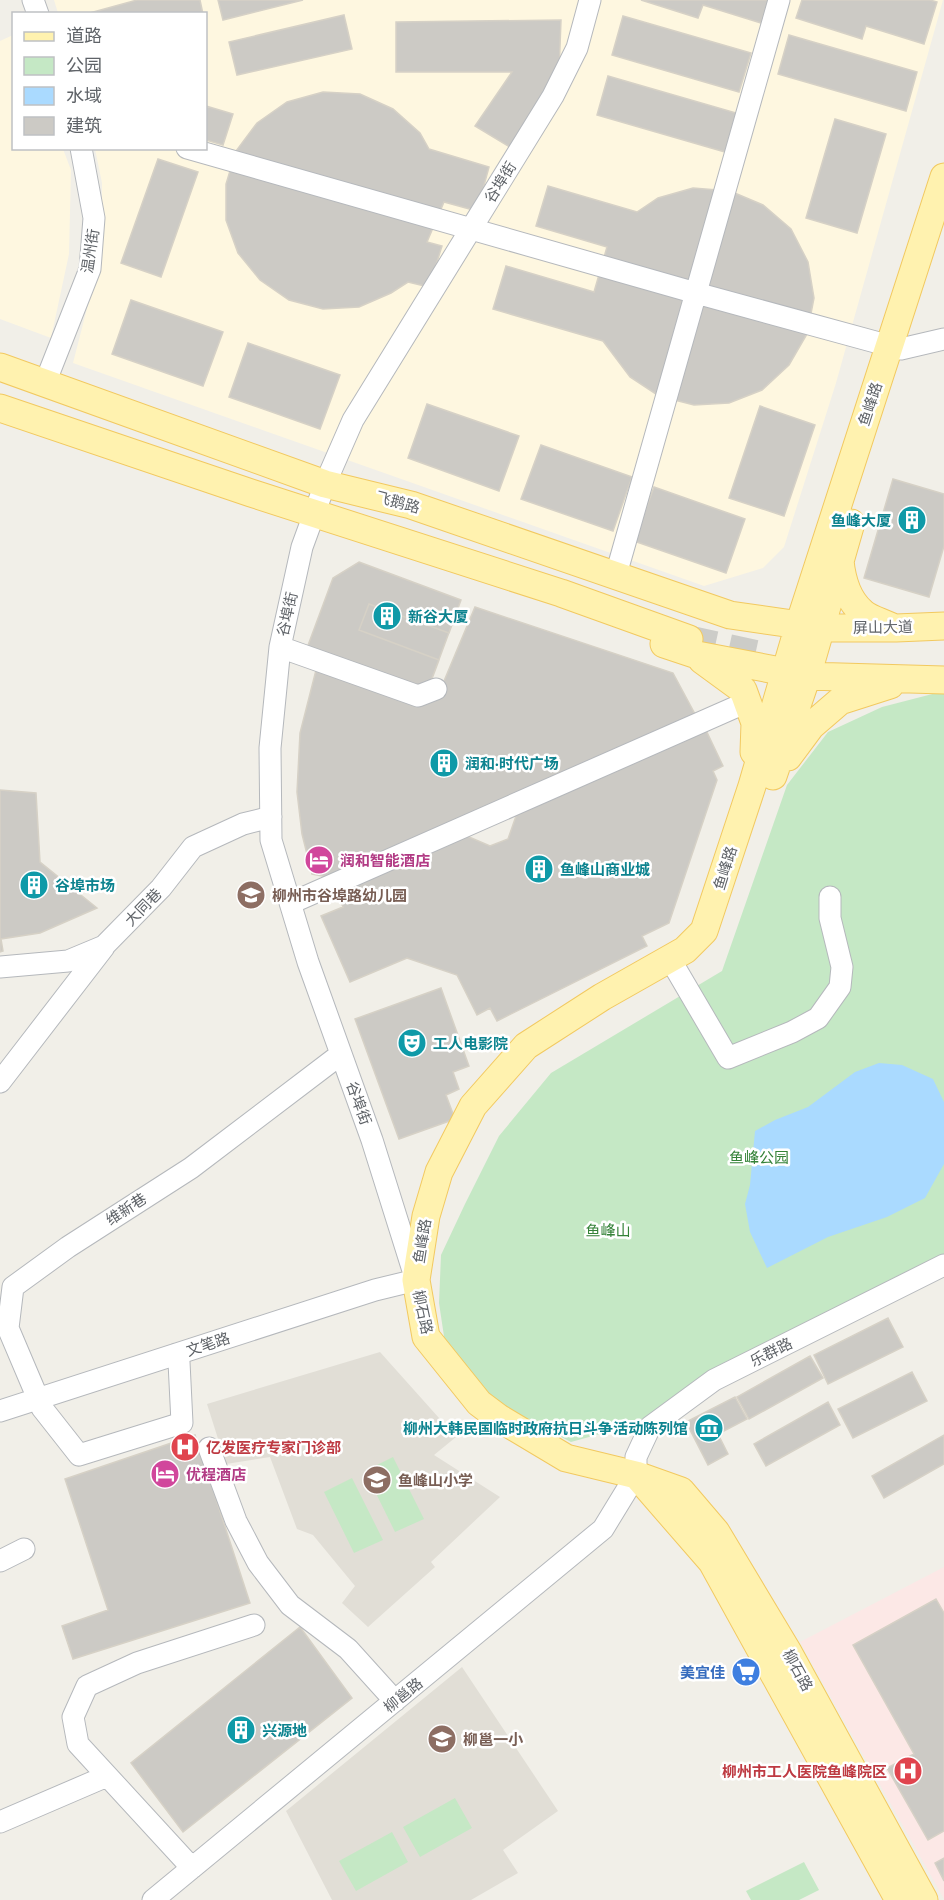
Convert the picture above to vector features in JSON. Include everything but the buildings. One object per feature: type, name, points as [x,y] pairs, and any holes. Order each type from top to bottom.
[{"type":"main road","name":"鱼峰路","points":[[416,1280],[451,1172],[485,1111],[531,1056],[673,963],[700,954],[713,939],[728,909],[760,788],[895,348],[944,177]]},
{"type":"main road","name":"鱼峰路","points":[[810,626],[840,561],[895,348],[944,222]]},
{"type":"main road","name":"飞鹅路","points":[[0,367],[325,484],[411,505],[730,615],[810,626]]},
{"type":"main road","points":[[0,408],[251,493],[315,512],[476,580],[693,647],[796,674],[944,680]]},
{"type":"main road","points":[[840,561],[842,582],[850,598],[862,613],[896,628]]},
{"type":"main road","name":"屏山大道","points":[[810,626],[896,628],[944,626]]},
{"type":"main road","points":[[693,647],[743,690],[755,723],[760,788]]},
{"type":"main road","points":[[916,667],[944,665]]},
{"type":"main road","points":[[760,788],[811,726],[840,701],[883,686],[944,680]]},
{"type":"main road","name":"柳石路","points":[[416,1280],[426,1338],[479,1403],[499,1418],[566,1458],[636,1475],[681,1491],[716,1532],[788,1652],[924,1900]]},
{"type":"main road","name":"柳石路","points":[[636,1475],[712,1562],[899,1900]]},
{"type":"street","name":"谷埠街","points":[[416,1280],[372,1140],[308,962],[272,840],[270,748],[280,647],[302,547],[325,484],[353,420],[553,96],[577,48],[590,0]]},
{"type":"street","points":[[619,564],[779,0]]},
{"type":"street","name":"温州街","points":[[45,383],[90,269],[94,218],[81,150]]},
{"type":"street","points":[[194,150],[895,348],[944,339]]},
{"type":"street","points":[[280,647],[418,696],[436,689]]},
{"type":"street","points":[[291,903],[747,702]]},
{"type":"street","name":"大同巷","points":[[0,967],[68,961],[104,946],[161,888],[193,847],[243,824],[271,817]]},
{"type":"street","points":[[673,963],[728,1058],[792,1032],[818,1018],[840,987],[842,967],[830,918],[830,897]]},
{"type":"street","points":[[0,1082],[104,946]]},
{"type":"street","name":"维新巷","points":[[177,1354],[182,1423],[79,1455],[40,1404],[8,1328],[7,1285],[191,1168],[341,1054]]},
{"type":"street","name":"乐群路","points":[[636,1475],[636,1457],[650,1427],[714,1380],[944,1265]]},
{"type":"street","name":"文笔路","points":[[0,1412],[40,1404],[177,1354],[375,1290],[416,1280]]},
{"type":"street","points":[[209,1448],[236,1521],[258,1563],[290,1605],[348,1649],[395,1701]]},
{"type":"street","name":"柳邕路","points":[[153,1900],[603,1529],[636,1475]]},
{"type":"street","points":[[0,1561],[24,1549]]},
{"type":"street","points":[[192,1868],[78,1744],[73,1717],[87,1686],[137,1663],[254,1625]]},
{"type":"street","points":[[0,1822],[107,1776]]},
{"type":"shaded area","points":[[54,0],[943,0],[836,383],[784,547],[763,568],[704,586],[73,363],[102,250],[102,183],[95,150],[207,150],[207,12],[58,12]]},
{"type":"shaded area","points":[[12,35],[12,150],[63,150],[71,170],[69,254],[51,338],[0,319],[0,41]]},
{"type":"shaded area","name":"鱼峰山小学","points":[[380,1352],[456,1437],[434,1455],[500,1497],[431,1562],[435,1567],[368,1627],[342,1603],[355,1586],[313,1535],[297,1529],[270,1457],[226,1464],[207,1404]]},
{"type":"shaded area","name":"柳州市工人医院鱼峰院区","points":[[944,1567],[944,1899],[800,1642]]},
{"type":"shaded area","name":"柳邕一小","points":[[462,1667],[558,1811],[503,1850],[518,1873],[471,1900],[332,1900],[286,1811]]},
{"type":"green space","name":"鱼峰公园","points":[[944,691],[944,1265],[714,1380],[629,1426],[571,1442],[487,1399],[445,1343],[439,1303],[441,1255],[499,1136],[551,1073],[722,971],[787,785],[828,732],[882,707]]},
{"type":"green space","points":[[393,1457],[424,1519],[395,1532],[365,1471]]},
{"type":"green space","points":[[352,1478],[383,1540],[354,1553],[324,1492]]},
{"type":"green space","points":[[455,1798],[472,1828],[420,1857],[403,1827]]},
{"type":"green space","points":[[392,1832],[408,1862],[356,1891],[339,1861]]},
{"type":"green space","points":[[804,1862],[819,1890],[799,1900],[751,1900],[746,1891]]},
{"type":"water","points":[[879,1063],[902,1065],[933,1079],[944,1102],[944,1164],[925,1198],[887,1217],[828,1237],[767,1268],[750,1232],[745,1204],[750,1185],[755,1131],[808,1107],[855,1072]]},
{"type":"tunnel","points":[[689,639],[767,656]]},
{"type":"place","name":"鱼峰大厦","points":[[912,520]]},
{"type":"place","name":"新谷大厦","points":[[387,616]]},
{"type":"place","name":"润和·时代广场","points":[[444,763]]},
{"type":"place","name":"润和智能酒店","points":[[319,860]]},
{"type":"place","name":"鱼峰山商业城","points":[[539,869]]},
{"type":"place","name":"谷埠市场","points":[[34,885]]},
{"type":"place","name":"柳州市谷埠路幼儿园","points":[[251,895]]},
{"type":"place","name":"工人电影院","points":[[412,1043]]},
{"type":"place","name":"柳州大韩民国临时政府抗日斗争活动陈列馆","points":[[709,1428]]},
{"type":"place","name":"亿发医疗专家门诊部","points":[[185,1447]]},
{"type":"place","name":"优程酒店","points":[[165,1474]]},
{"type":"place","name":"鱼峰山小学","points":[[377,1480]]},
{"type":"place","name":"美宜佳","points":[[746,1672]]},
{"type":"place","name":"兴源地","points":[[241,1730]]},
{"type":"place","name":"柳邕一小","points":[[442,1739]]},
{"type":"place","name":"柳州市工人医院鱼峰院区","points":[[908,1771]]},
{"type":"park label","name":"鱼峰山","points":[[608,1230]]}]
